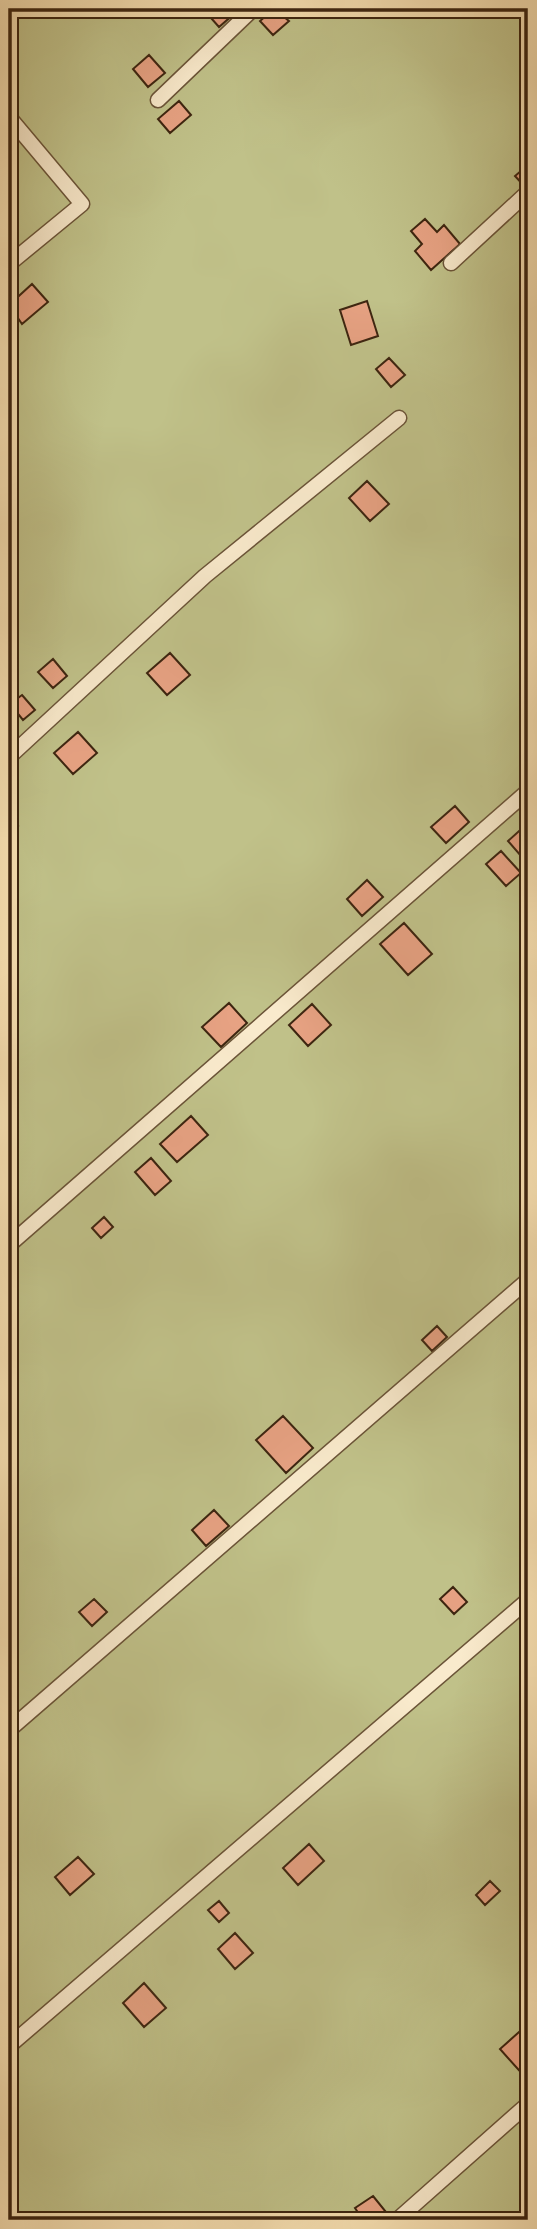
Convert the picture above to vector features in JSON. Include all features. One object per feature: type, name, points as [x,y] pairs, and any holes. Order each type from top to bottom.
[{"type":"lane","points":[[158,100],[253,9]]},
{"type":"lane","points":[[9,117],[82,204],[9,264]]},
{"type":"lane","points":[[451,263],[528,192]]},
{"type":"lane","points":[[9,757],[205,576],[399,418]]},
{"type":"lane","points":[[9,1245],[528,791]]},
{"type":"lane","points":[[9,1730],[528,1280]]},
{"type":"lane","points":[[9,2046],[528,1600]]},
{"type":"lane","points":[[397,2220],[528,2104]]},
{"type":"green space","points":[[9,9],[528,9],[528,2220],[9,2220]]},
{"type":"building","points":[[203,9],[232,9],[235,13],[219,27]]},
{"type":"building","points":[[274,9],[289,21],[273,35],[260,21]]},
{"type":"building","points":[[149,55],[165,73],[148,87],[133,69]]},
{"type":"building","points":[[179,101],[191,115],[170,133],[158,119]]},
{"type":"building","points":[[528,165],[528,186],[526,188],[515,176]]},
{"type":"building","points":[[425,219],[437,232],[444,225],[460,244],[431,270],[415,251],[422,244],[411,231]]},
{"type":"building","points":[[32,284],[48,302],[22,324],[9,305]]},
{"type":"building","points":[[367,301],[378,336],[351,345],[340,310]]},
{"type":"building","points":[[389,358],[405,375],[391,387],[376,369]]},
{"type":"building","points":[[367,481],[389,504],[370,521],[349,498]]},
{"type":"building","points":[[170,653],[190,675],[167,695],[147,673]]},
{"type":"building","points":[[53,659],[67,676],[53,688],[38,672]]},
{"type":"building","points":[[22,695],[35,710],[23,720],[10,704]]},
{"type":"building","points":[[78,732],[97,753],[73,774],[54,753]]},
{"type":"building","points":[[455,806],[469,822],[446,843],[431,827]]},
{"type":"building","points":[[9,816],[18,826],[9,834]]},
{"type":"building","points":[[528,823],[528,864],[508,841]]},
{"type":"building","points":[[501,851],[521,873],[506,886],[486,864]]},
{"type":"building","points":[[367,880],[383,897],[362,916],[347,899]]},
{"type":"building","points":[[404,923],[432,954],[408,975],[380,944]]},
{"type":"building","points":[[229,1003],[247,1023],[221,1047],[202,1027]]},
{"type":"building","points":[[312,1004],[331,1025],[308,1046],[289,1025]]},
{"type":"building","points":[[191,1116],[208,1135],[177,1162],[160,1144]]},
{"type":"building","points":[[151,1158],[171,1181],[155,1195],[135,1172]]},
{"type":"building","points":[[104,1217],[113,1227],[101,1238],[92,1228]]},
{"type":"building","points":[[437,1326],[447,1337],[432,1351],[422,1340]]},
{"type":"building","points":[[283,1416],[313,1448],[286,1473],[256,1440]]},
{"type":"building","points":[[214,1510],[229,1526],[206,1546],[192,1530]]},
{"type":"building","points":[[453,1587],[467,1602],[454,1614],[440,1599]]},
{"type":"building","points":[[94,1599],[107,1612],[92,1626],[79,1612]]},
{"type":"building","points":[[309,1844],[324,1861],[298,1885],[283,1868]]},
{"type":"building","points":[[78,1857],[94,1874],[70,1895],[55,1877]]},
{"type":"building","points":[[490,1881],[500,1891],[485,1905],[476,1895]]},
{"type":"building","points":[[219,1901],[229,1913],[219,1922],[208,1910]]},
{"type":"building","points":[[235,1933],[253,1953],[235,1969],[218,1949]]},
{"type":"building","points":[[144,1983],[166,2008],[144,2027],[123,2003]]},
{"type":"building","points":[[528,2024],[528,2077],[526,2078],[500,2049]]},
{"type":"building","points":[[373,2196],[386,2212],[374,2220],[363,2220],[355,2208]]}]
